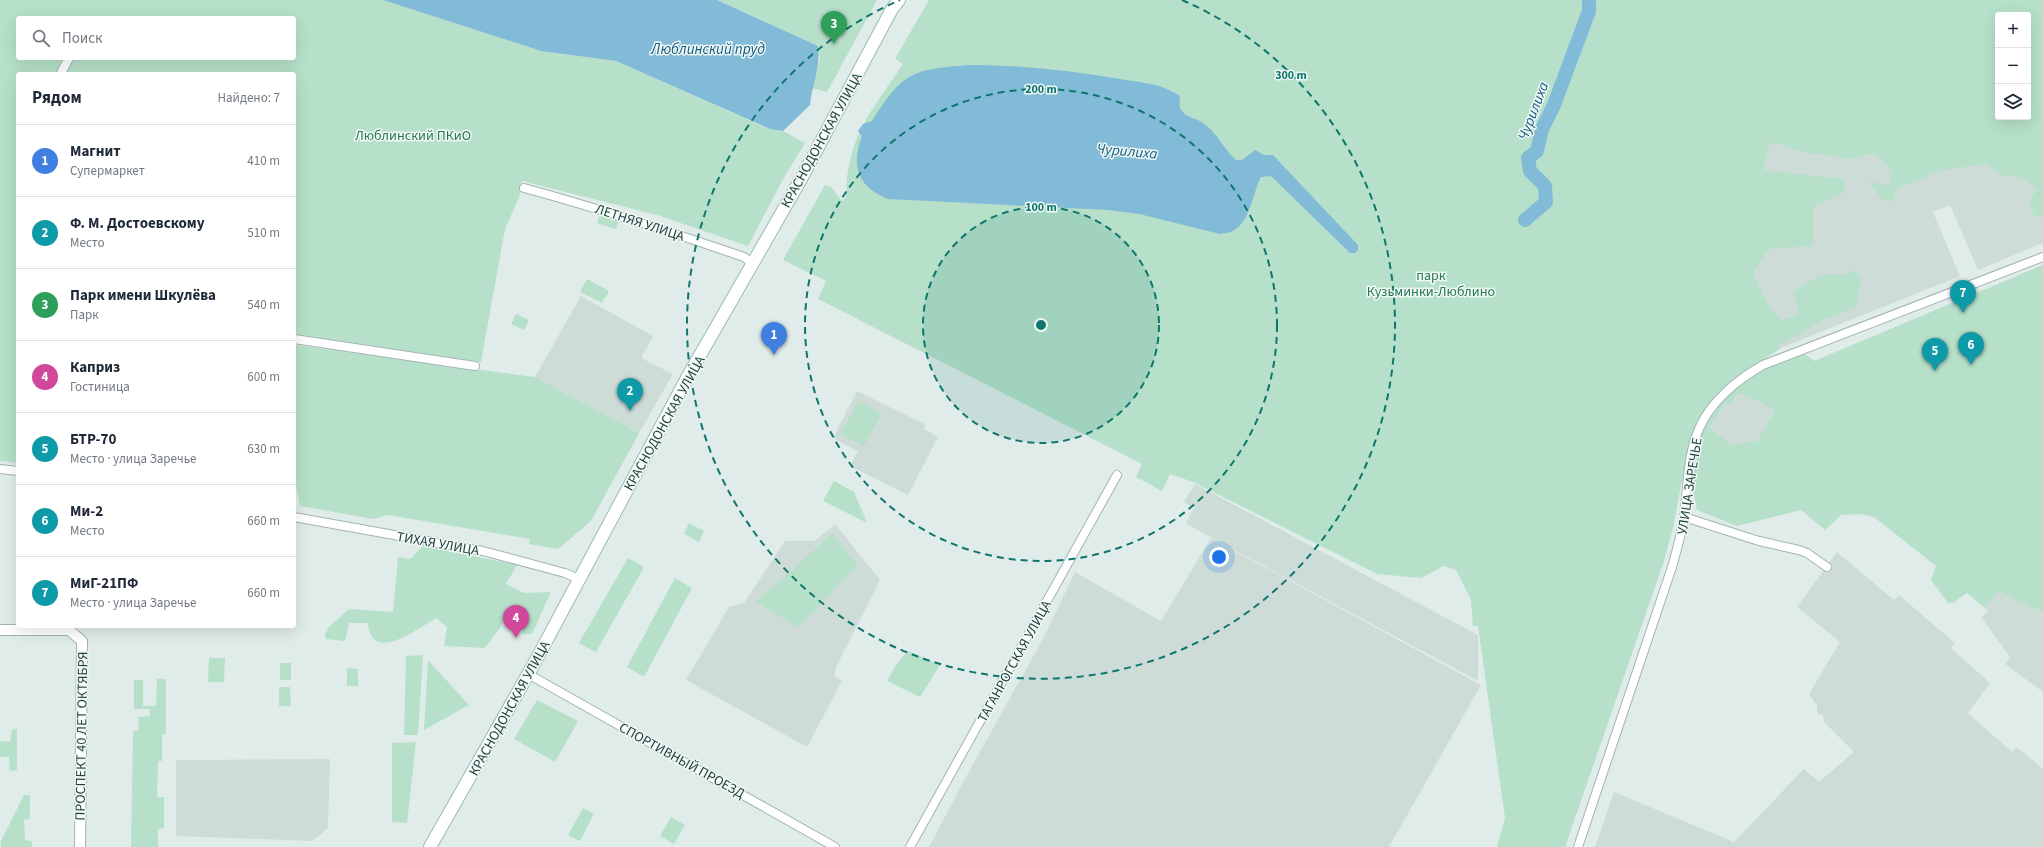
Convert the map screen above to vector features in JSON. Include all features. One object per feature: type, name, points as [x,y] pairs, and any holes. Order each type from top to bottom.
[{"type":"main road","name":"КРАСНОДОНСКАЯ УЛИЦА","points":[[430,847],[528,674],[688,378],[899,0]]},
{"type":"street","points":[[59,72],[68,60]]},
{"type":"street","name":"ЛЕТНЯЯ УЛИЦА","points":[[524,188],[581,203],[676,234],[744,257],[753,264]]},
{"type":"street","name":"УЛИЦА ЗАРЕЧЬЕ","points":[[1578,847],[1666,588],[1679,543],[1684,517],[1690,461],[1698,429],[1714,406],[1747,375],[1770,362],[2043,257]]},
{"type":"street","points":[[296,339],[475,366]]},
{"type":"street","points":[[0,469],[16,471]]},
{"type":"street","name":"ТАГАНРОГСКАЯ УЛИЦА","points":[[910,847],[1117,475]]},
{"type":"street","points":[[1684,517],[1759,541],[1799,550],[1807,553],[1827,567]]},
{"type":"street","name":"ТИХАЯ УЛИЦА","points":[[296,518],[483,551],[566,573],[579,579]]},
{"type":"street","points":[[0,630],[69,628]]},
{"type":"street","name":"ПРОСПЕКТ 40 ЛЕТ ОКТЯБРЯ","points":[[69,628],[82,641],[80,847]]},
{"type":"street","name":"СПОРТИВНЫЙ ПРОЕЗД","points":[[528,674],[835,847]]},
{"type":"shaded area","points":[[1995,15],[1995,120],[2031,120],[2031,100],[2043,30],[2043,243],[1978,270],[1950,205],[1933,212],[1960,276],[1781,348],[1756,335],[1721,192],[1816,23]]},
{"type":"shaded area","points":[[581,296],[653,336],[641,358],[673,374],[639,433],[535,377]]},
{"type":"shaded area","points":[[857,391],[926,425],[924,429],[938,437],[908,495],[850,466],[858,451],[833,438]]},
{"type":"shaded area","points":[[1738,393],[1760,402],[1776,411],[1757,441],[1731,445],[1708,427],[1726,403],[1731,403]]},
{"type":"shaded area","points":[[1195,484],[1478,635],[1478,681],[1186,524],[1194,508],[1184,502]]},
{"type":"shaded area","points":[[835,524],[880,580],[837,665],[834,676],[842,681],[807,747],[686,680],[729,607],[744,603],[785,541],[815,541]]},
{"type":"shaded area","points":[[1211,538],[1481,685],[1389,847],[929,847],[961,786],[1045,635],[1075,572],[1161,621]]},
{"type":"shaded area","points":[[1837,552],[1894,600],[1899,595],[1955,643],[1951,648],[1990,683],[1968,713],[2012,752],[2017,747],[2043,769],[2043,847],[1595,847],[1614,792],[1734,842],[1804,769],[1819,782],[1854,752],[1824,722],[1823,715],[1817,714],[1817,706],[1809,694],[1840,642],[1797,607]]},
{"type":"shaded area","points":[[1999,590],[2043,612],[2043,692],[2005,664],[2010,657],[1981,617],[1988,611],[1985,608]]},
{"type":"shaded area","points":[[330,759],[328,828],[312,841],[176,836],[176,760]]},
{"type":"green space","name":"Люблинский ПКиО","points":[[0,0],[383,0],[541,51],[616,61],[769,129],[783,131],[805,143],[782,181],[748,246],[657,215],[522,181],[520,195],[505,229],[481,362],[296,334],[296,72],[16,72],[16,463],[0,461]]},
{"type":"green space","points":[[717,0],[877,0],[827,92],[812,88],[820,59],[818,46]]},
{"type":"green space","name":"парк Кузьминки-Люблино","points":[[929,0],[2043,0],[2043,218],[2034,215],[2029,201],[2038,188],[2019,177],[2001,175],[1987,164],[1943,170],[1898,188],[1892,202],[1882,199],[1868,182],[1890,185],[1892,172],[1881,158],[1870,153],[1850,159],[1797,151],[1781,144],[1770,143],[1763,170],[1844,179],[1845,192],[1813,207],[1813,246],[1768,249],[1753,273],[1766,301],[1781,321],[1799,314],[1794,292],[1802,286],[1811,280],[1826,274],[1845,274],[1855,270],[1861,280],[1856,307],[1821,321],[1778,346],[1781,348],[1741,374],[1710,403],[1697,421],[1688,449],[1673,528],[1664,561],[1565,847],[1497,847],[1505,818],[1478,626],[1473,626],[1471,600],[1456,570],[1444,566],[1421,578],[1377,574],[1193,482],[1170,474],[1162,491],[1136,477],[1142,464],[818,299],[826,281],[783,260],[825,185],[831,187],[842,201],[846,197],[847,176],[856,141],[871,111],[903,64],[895,59]]},
{"type":"green space","points":[[600,214],[619,220],[616,229],[597,223]]},
{"type":"green space","points":[[2043,265],[2043,612],[1999,591],[1985,608],[1967,593],[1953,603],[1948,603],[1931,580],[1936,566],[1874,517],[1860,514],[1841,515],[1825,530],[1801,510],[1737,526],[1697,510],[1693,488],[1694,467],[1698,447],[1705,428],[1716,411],[1729,395],[1745,381],[1764,369],[1804,353],[1814,361]],"holes":[[[1738,393],[1760,402],[1775,411],[1757,441],[1731,445],[1709,427],[1726,403],[1731,403]]]},
{"type":"green space","points":[[587,279],[609,291],[602,303],[580,292]]},
{"type":"green space","points":[[516,314],[529,320],[524,330],[511,324]]},
{"type":"green space","points":[[296,345],[535,377],[639,433],[591,521],[558,549],[529,544],[530,539],[388,515],[373,519],[300,506],[296,484]]},
{"type":"green space","points":[[858,401],[882,413],[864,446],[841,434]]},
{"type":"green space","points":[[834,481],[854,492],[867,523],[823,501]]},
{"type":"green space","points":[[689,523],[704,531],[699,542],[684,534]]},
{"type":"green space","points":[[832,534],[858,565],[798,627],[756,602]]},
{"type":"green space","points":[[423,546],[517,565],[506,584],[524,593],[551,592],[532,634],[522,634],[528,613],[507,607],[502,625],[485,648],[444,646],[447,627],[436,618],[402,638],[384,643],[376,641],[370,634],[367,623],[349,623],[345,641],[326,639],[325,635],[329,627],[349,609],[393,612],[398,557],[410,559]]},
{"type":"green space","points":[[628,558],[644,567],[596,652],[579,643]]},
{"type":"green space","points":[[675,578],[692,588],[644,677],[627,667]]},
{"type":"green space","points":[[908,651],[940,665],[920,697],[887,681],[896,665]]},
{"type":"green space","points":[[423,655],[418,735],[404,735],[406,656]]},
{"type":"green space","points":[[209,658],[225,658],[224,682],[208,682]]},
{"type":"green space","points":[[428,660],[469,705],[424,730]]},
{"type":"green space","points":[[280,663],[291,663],[291,680],[280,680]]},
{"type":"green space","points":[[347,668],[358,669],[358,686],[347,686]]},
{"type":"green space","points":[[157,679],[166,679],[166,734],[162,735],[162,761],[158,761],[157,797],[164,797],[164,828],[158,829],[158,847],[131,847],[133,731],[138,731],[139,717],[150,716],[150,709],[134,709],[134,680],[143,680],[143,706],[156,706]]},
{"type":"green space","points":[[279,687],[290,687],[291,706],[279,706]]},
{"type":"green space","points":[[537,700],[578,721],[555,762],[514,739]]},
{"type":"green space","points":[[17,728],[17,770],[10,771],[9,757],[0,757],[0,741],[10,742],[12,730]]},
{"type":"green space","points":[[416,742],[407,823],[392,822],[392,743]]},
{"type":"green space","points":[[24,795],[30,795],[30,819],[24,820],[25,840],[32,841],[32,847],[1,847],[1,841]]},
{"type":"green space","points":[[583,808],[594,814],[580,841],[568,835]]},
{"type":"green space","points":[[671,817],[685,825],[674,844],[660,836]]},
{"type":"water","name":"Люблинский пруд","points":[[383,0],[717,0],[818,46],[818,61],[810,105],[783,131],[770,129],[616,61],[541,51]]},
{"type":"water","points":[[968,65],[1025,67],[1082,73],[1151,84],[1165,88],[1180,96],[1180,107],[1182,111],[1189,117],[1200,121],[1208,127],[1231,156],[1236,160],[1242,160],[1255,150],[1264,155],[1273,155],[1358,245],[1358,250],[1355,253],[1350,253],[1271,176],[1261,177],[1247,214],[1239,227],[1232,232],[1220,234],[1139,214],[1108,210],[888,199],[869,188],[859,174],[857,166],[857,156],[862,136],[858,131],[863,124],[872,121],[892,92],[910,76],[933,69]]},
{"type":"waterway","name":"Чурилиха","points":[[1525,220],[1546,202],[1545,186],[1530,171],[1528,158],[1537,151],[1542,129],[1554,105],[1589,11],[1589,0]]},
{"type":"place","name":"Парк имени Шкулёва","points":[[834,44]]},
{"type":"place","name":"МиГ-21ПФ","points":[[1963,313]]},
{"type":"place","name":"Магнит","points":[[774,355]]},
{"type":"place","name":"Ми-2","points":[[1971,365]]},
{"type":"place","name":"БТР-70","points":[[1935,371]]},
{"type":"place","name":"Ф. М. Достоевскому","points":[[630,411]]},
{"type":"place","name":"Каприз","points":[[516,638]]}]
